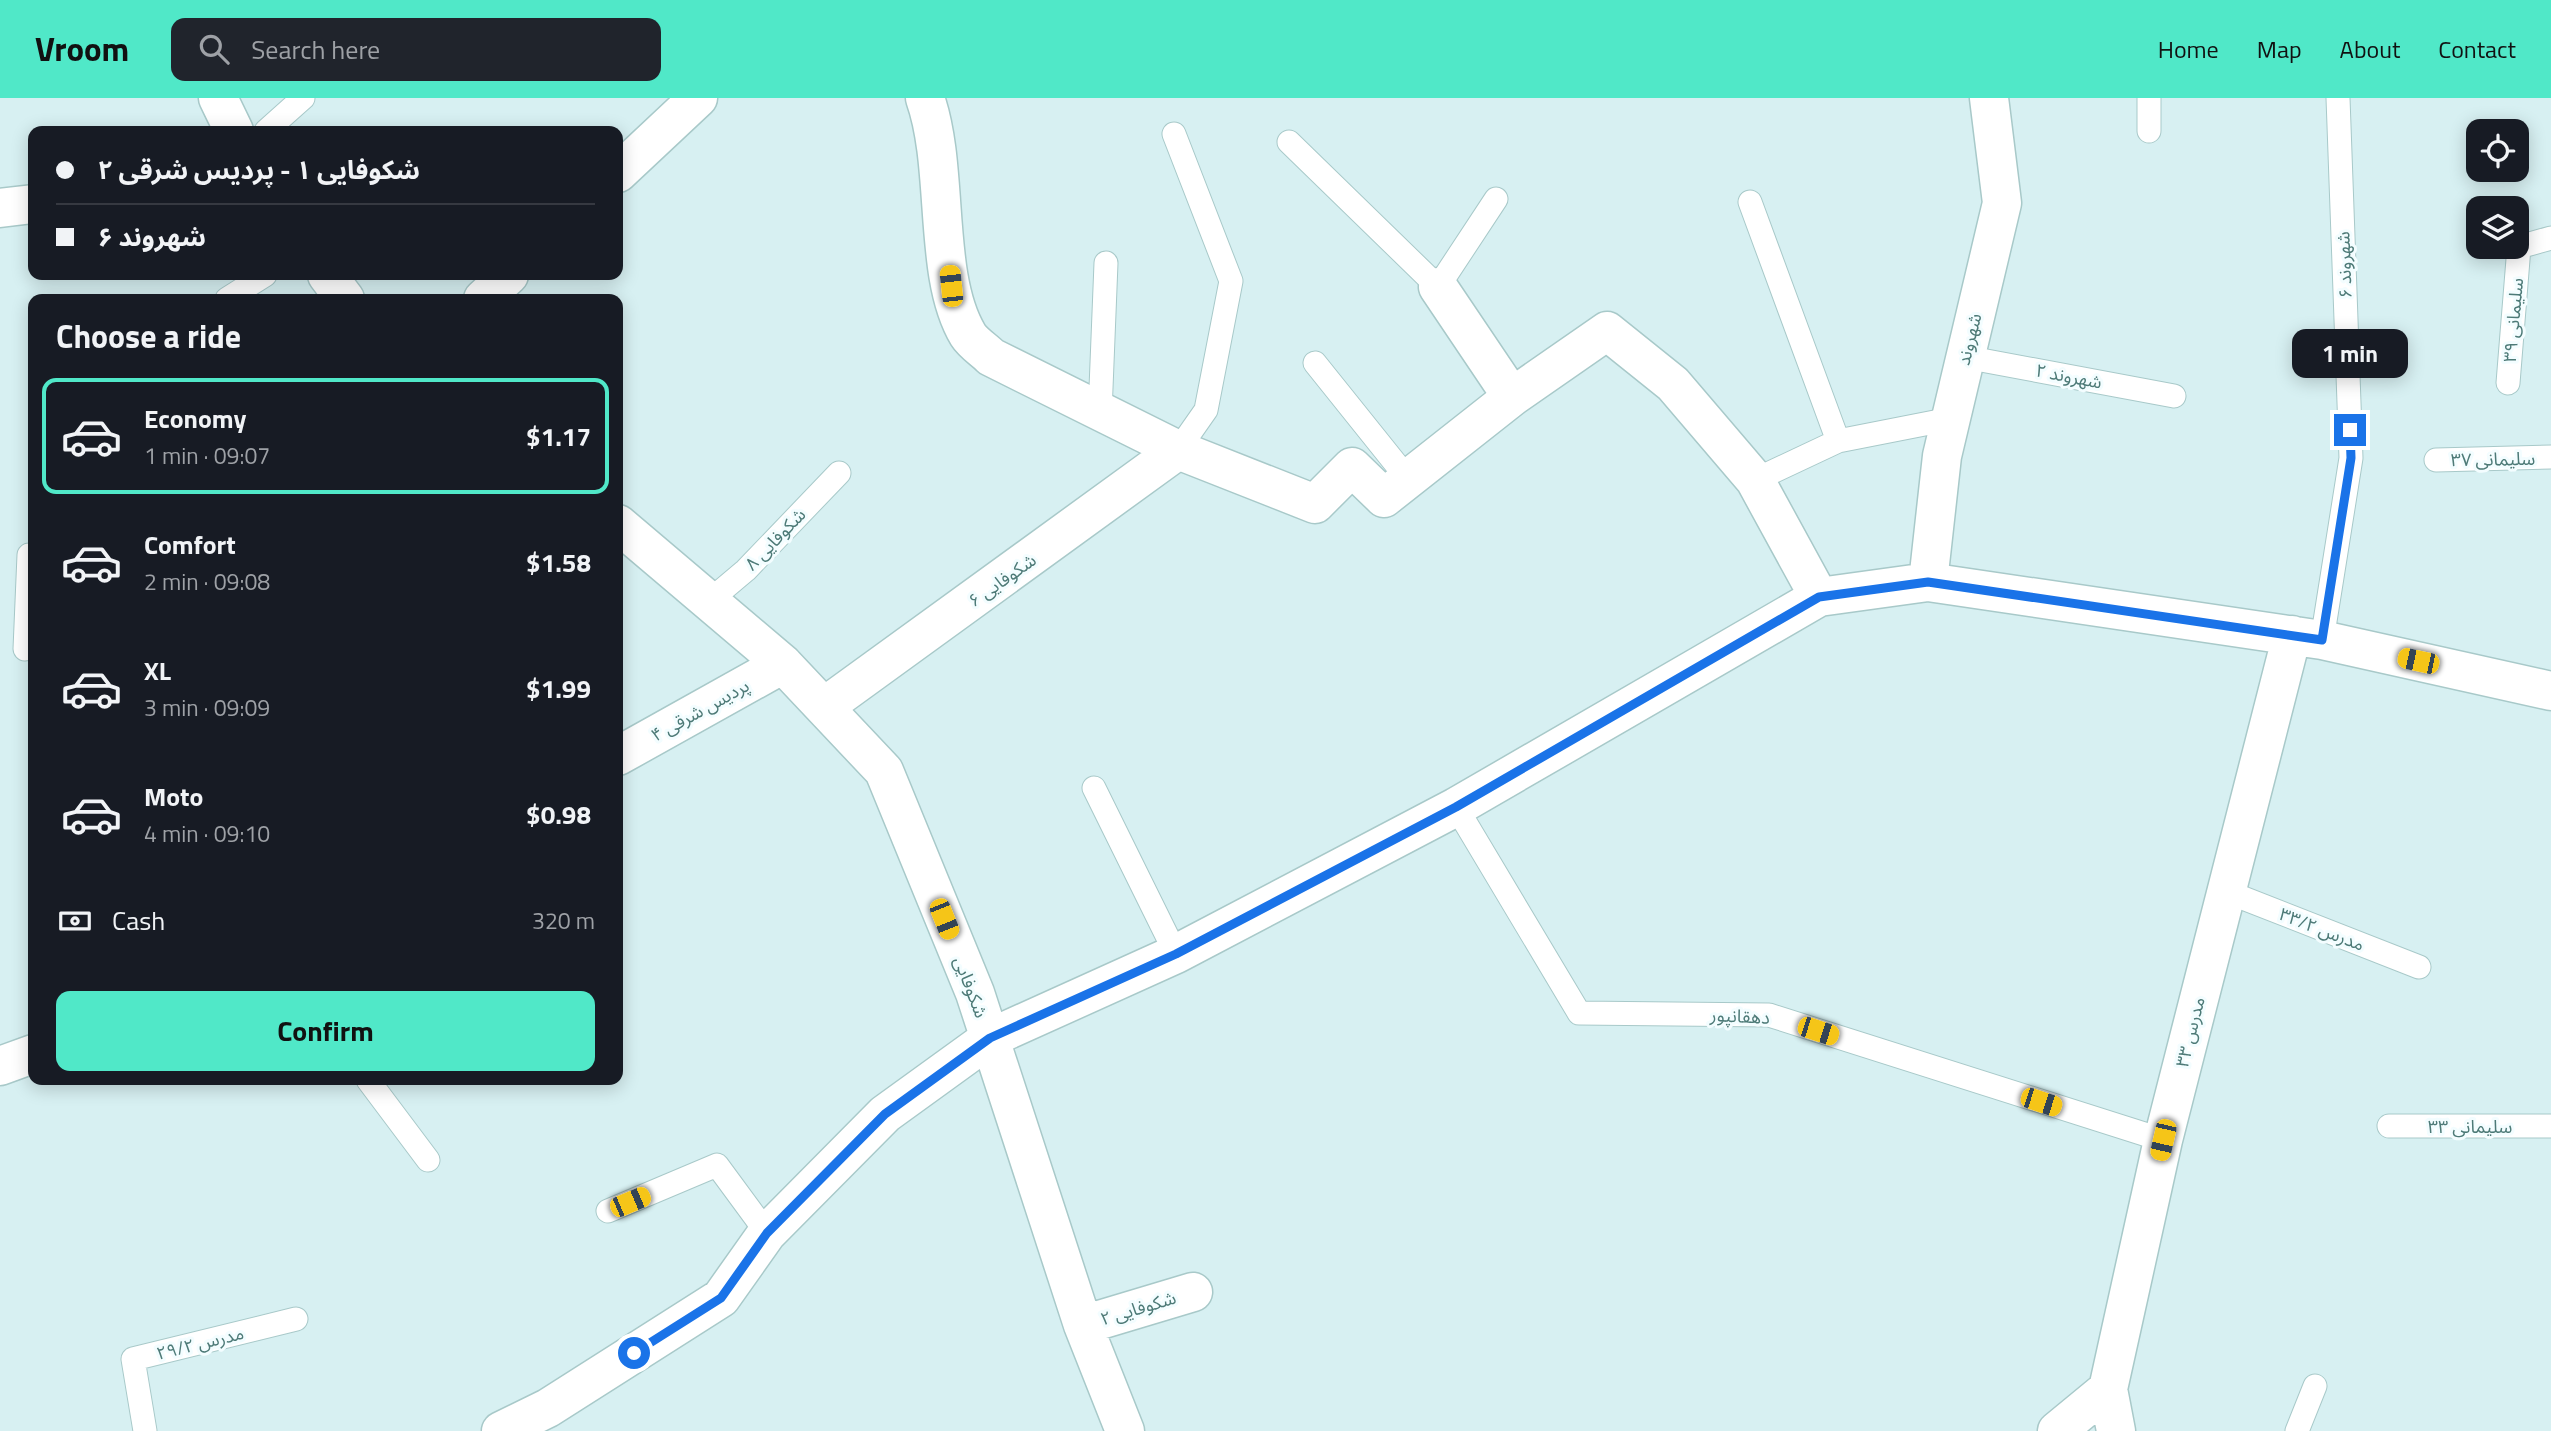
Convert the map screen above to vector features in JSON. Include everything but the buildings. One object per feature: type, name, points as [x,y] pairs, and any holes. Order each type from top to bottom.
[{"type":"street","points":[[218,98],[232,126]]},
{"type":"street","points":[[623,168],[698,98]]},
{"type":"street","points":[[925,98],[935,126],[951,286],[957,312],[970,337],[992,357],[1178,450],[1315,504],[1352,467],[1384,498],[1512,397],[1607,331],[1673,384],[1755,480],[1819,597]]},
{"type":"street","name":"شهروند","points":[[1928,582],[1950,419],[2002,203],[1989,98]]},
{"type":"street","points":[[0,208],[28,205]]},
{"type":"street","points":[[488,294],[504,280]]},
{"type":"street","points":[[1438,287],[1512,397]]},
{"type":"street","name":"شکوفایی ۶","points":[[824,707],[1178,450]]},
{"type":"street","name":"شکوفایی","points":[[623,535],[783,664],[884,771],[975,993],[1083,1325],[1125,1431]]},
{"type":"street","points":[[501,1431],[548,1408],[721,1298],[767,1233],[885,1114],[990,1038],[1176,954],[1456,807],[1819,597],[1928,582],[2307,637],[2551,691]]},
{"type":"street","name":"مدرس ۳۳","points":[[2116,1431],[2108,1388],[2163,1140],[2224,891],[2307,637]]},
{"type":"street","name":"پردیس شرقی ۴","points":[[623,753],[783,664]]},
{"type":"street","points":[[0,1066],[28,1056]]},
{"type":"street","name":"شکوفایی ۲","points":[[1083,1325],[1193,1292]]},
{"type":"street","points":[[2057,1431],[2108,1388]]},
{"type":"lane","points":[[272,126],[303,98]]},
{"type":"lane","points":[[2149,98],[2149,131]]},
{"type":"lane","name":"شهروند ۶","points":[[2307,637],[2351,458],[2338,98]]},
{"type":"lane","points":[[1174,134],[1231,281],[1206,410],[1178,450]]},
{"type":"lane","points":[[1289,142],[1438,287],[1496,199]]},
{"type":"lane","points":[[1750,202],[1838,441]]},
{"type":"lane","name":"سلیمانی ۳۹","points":[[2508,383],[2519,247],[2551,238]]},
{"type":"lane","points":[[1100,413],[1106,263]]},
{"type":"lane","points":[[235,294],[257,280]]},
{"type":"lane","name":"شهروند ۲","points":[[1965,357],[2174,396]]},
{"type":"lane","points":[[1315,363],[1408,479]]},
{"type":"lane","points":[[1755,480],[1838,441],[1950,419]]},
{"type":"lane","name":"سلیمانی ۳۷","points":[[2436,460],[2551,457]]},
{"type":"lane","name":"شکوفایی ۸","points":[[708,602],[746,570],[839,473]]},
{"type":"lane","points":[[25,649],[28,578]]},
{"type":"lane","points":[[1094,788],[1176,954]]},
{"type":"lane","name":"دهقانپور","points":[[1456,807],[1579,1013],[1769,1015],[2163,1140]]},
{"type":"lane","name":"مدرس ۳۳/۲","points":[[2224,891],[2419,967]]},
{"type":"lane","points":[[372,1085],[428,1160]]},
{"type":"lane","name":"سلیمانی ۳۳","points":[[2389,1126],[2551,1126]]},
{"type":"lane","points":[[608,1211],[717,1165],[767,1233]]},
{"type":"lane","name":"مدرس ۲۹/۲","points":[[145,1431],[133,1359],[296,1319]]},
{"type":"lane","points":[[2297,1431],[2315,1386]]},
{"type":"shaded area","points":[[0,98],[2551,98],[2551,1431],[0,1431]]},
{"type":"route","points":[[634,1353],[721,1298],[767,1233],[885,1114],[990,1038],[1176,954],[1456,807],[1819,597],[1928,582],[2322,640],[2351,458],[2350,430]]}]
